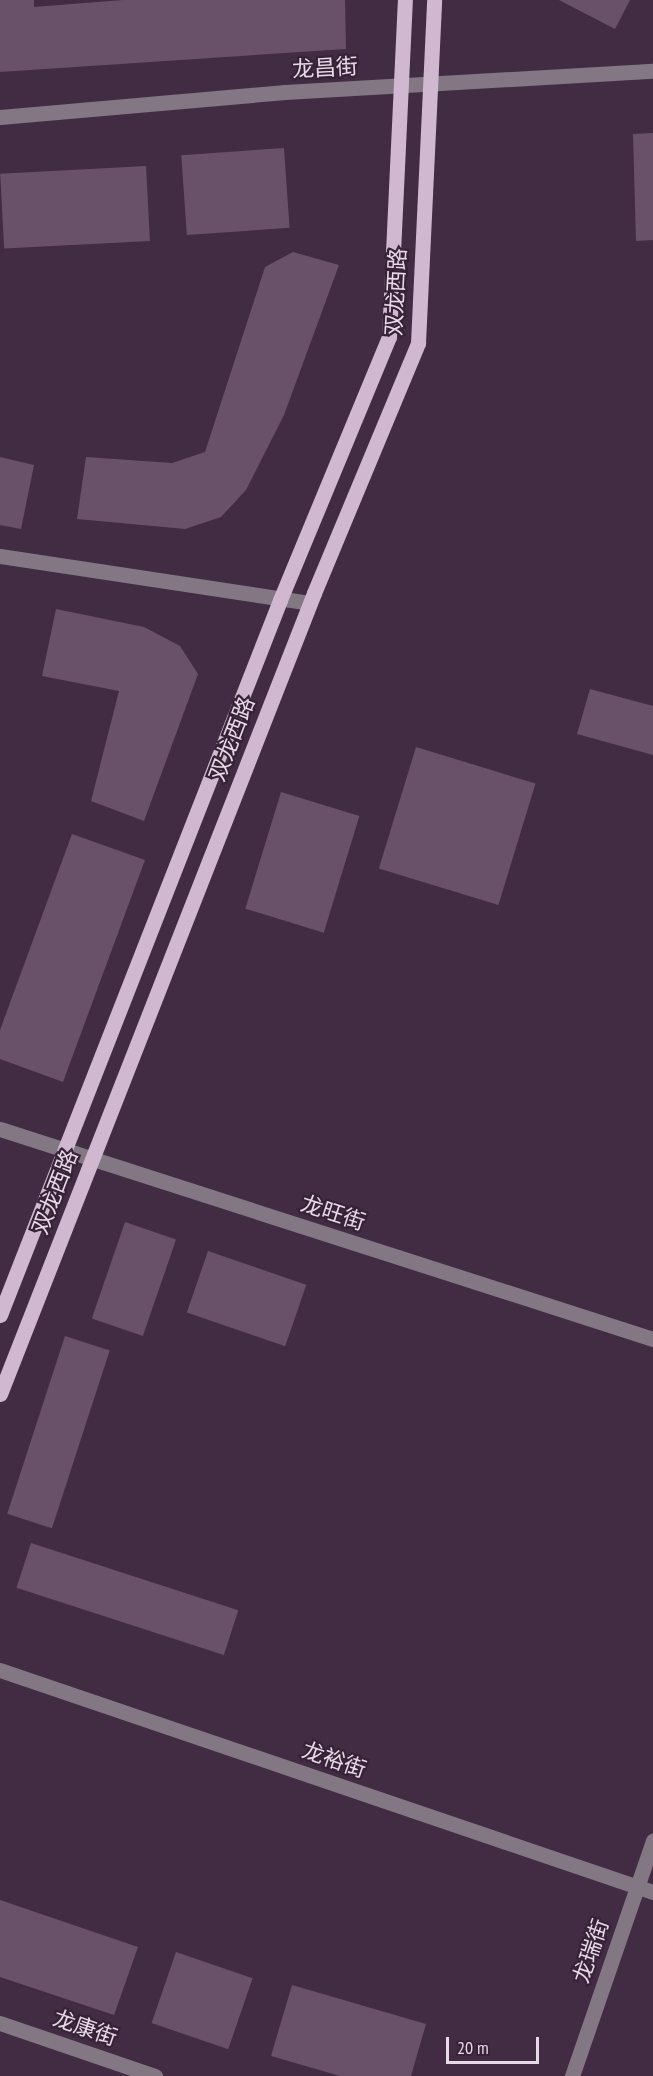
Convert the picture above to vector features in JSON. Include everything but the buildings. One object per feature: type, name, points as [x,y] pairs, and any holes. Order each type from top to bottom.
[{"type":"main road","name":"双龙西路","points":[[0,1315],[280,600],[390,337],[399,87],[405,0]]},
{"type":"main road","name":"双龙西路","points":[[0,1394],[309,603],[418,343],[428,86],[434,0]]},
{"type":"street","name":"龙昌街","points":[[0,117],[285,92],[428,86],[653,70]]},
{"type":"street","points":[[0,556],[309,603]]},
{"type":"street","name":"龙旺街","points":[[0,1129],[653,1339]]},
{"type":"street","name":"龙裕街","points":[[0,1670],[653,1892]]},
{"type":"street","name":"龙瑞街","points":[[572,2076],[653,1840]]},
{"type":"street","name":"龙康街","points":[[0,2023],[155,2076]]}]
